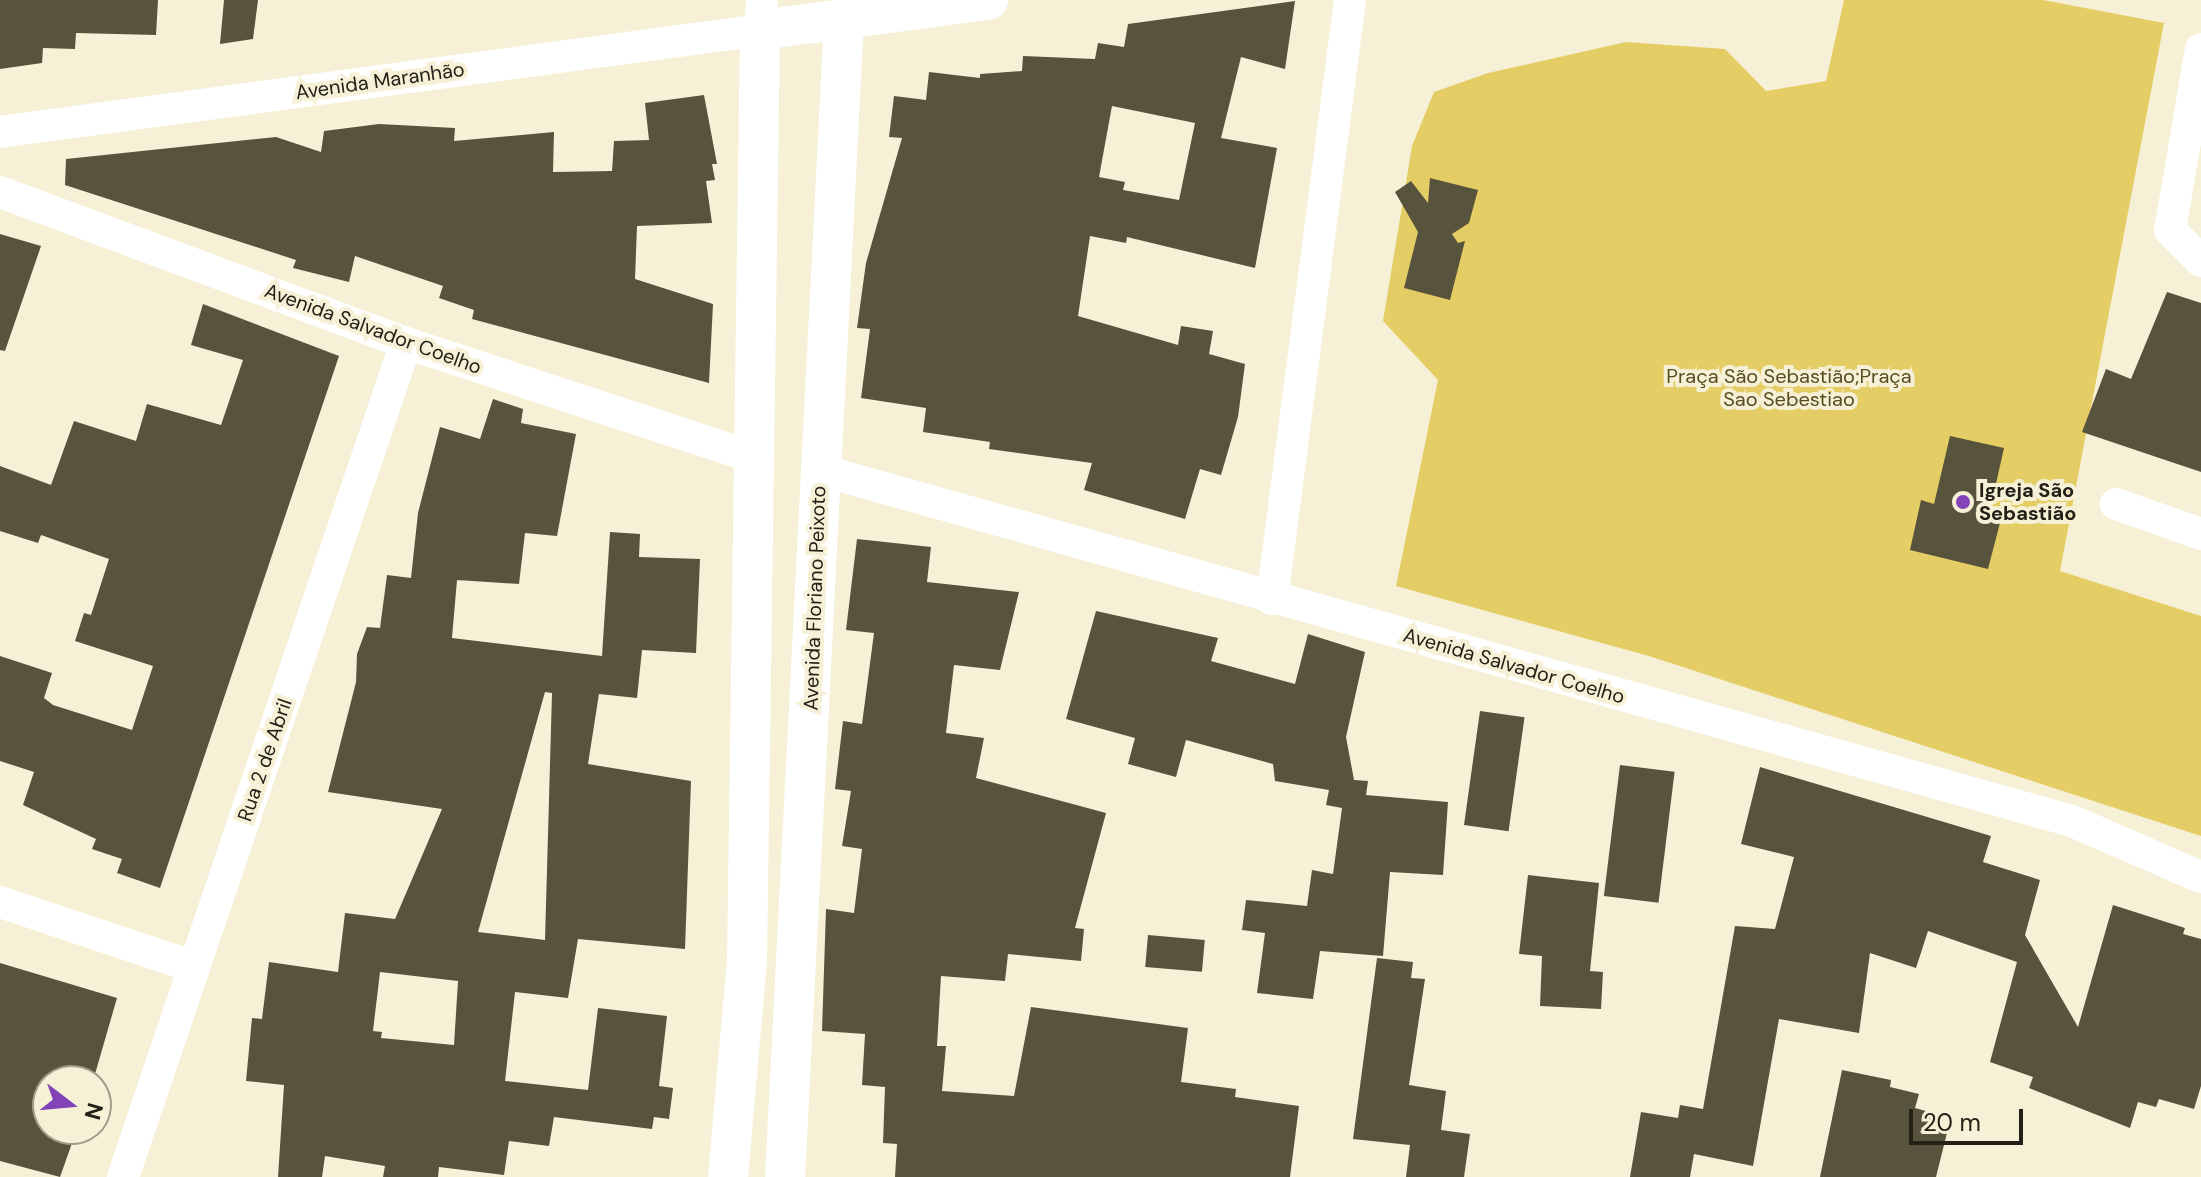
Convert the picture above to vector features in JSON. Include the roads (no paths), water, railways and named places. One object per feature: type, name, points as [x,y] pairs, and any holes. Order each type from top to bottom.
[{"type":"street","points":[[728,1177],[747,961],[750,456],[761,15],[988,0]]},
{"type":"street","points":[[1272,599],[1350,0]]},
{"type":"street","name":"Avenida Floriano Peixoto","points":[[785,1177],[794,1092],[820,470],[844,10]]},
{"type":"street","name":"Avenida Maranhão","points":[[0,132],[761,15]]},
{"type":"street","points":[[2201,49],[2170,230],[2201,261]]},
{"type":"street","name":"Avenida Salvador Coelho","points":[[0,192],[406,343],[750,456]]},
{"type":"street","name":"Rua 2 de Abril","points":[[123,1177],[406,343]]},
{"type":"street","name":"Avenida Salvador Coelho","points":[[820,470],[2072,821],[2201,877]]},
{"type":"street","points":[[2116,504],[2201,534]]},
{"type":"street","points":[[0,902],[194,967]]},
{"type":"street","points":[[747,961],[767,980],[800,968]]},
{"type":"street","points":[[734,1093],[753,1074],[766,1072],[794,1092]]},
{"type":"place","name":"Igreja São Sebastião","points":[[1963,502]]},
{"type":"park label","name":"Praça São Sebastião;Praça Sao Sebestiao","points":[[1789,388]]}]
